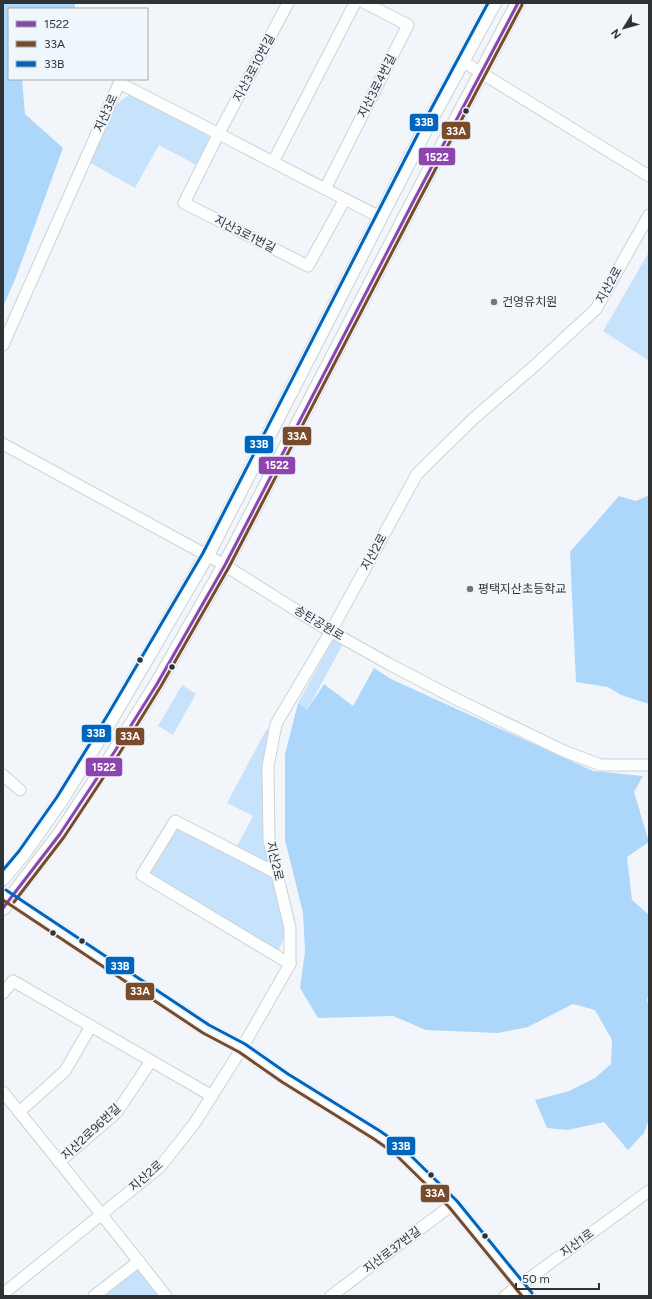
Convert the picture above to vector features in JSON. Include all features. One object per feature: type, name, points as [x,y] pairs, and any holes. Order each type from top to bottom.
[{"type":"main road","points":[[3,878],[23,854],[62,800],[207,555],[380,216],[494,3]]},
{"type":"main road","points":[[518,3],[225,565],[157,684],[60,834],[5,900],[206,1029],[242,1048],[285,1078],[377,1134],[392,1145],[453,1204],[524,1291]]},
{"type":"street","name":"지산3로10번길","points":[[219,133],[288,3]]},
{"type":"street","points":[[273,162],[355,3]]},
{"type":"street","name":"지산3로4번길","points":[[325,189],[408,25],[365,3]]},
{"type":"street","points":[[462,61],[649,176]]},
{"type":"street","name":"지산3로","points":[[3,344],[120,81],[325,189],[380,216]]},
{"type":"street","name":"지산3로1번길","points":[[219,133],[184,203],[308,266],[345,199]]},
{"type":"street","name":"지산2로","points":[[3,1294],[160,1167],[194,1124],[242,1048],[290,964],[290,928],[269,840],[268,767],[276,724],[331,631],[417,474],[474,419],[596,309],[649,215]]},
{"type":"street","name":"송탄공원로","points":[[3,444],[225,565],[331,631],[389,664],[431,685],[566,752],[601,765],[649,765]]},
{"type":"street","points":[[3,775],[20,790]]},
{"type":"street","points":[[278,874],[175,821],[142,875],[290,964]]},
{"type":"street","points":[[3,992],[13,980],[212,1096]]},
{"type":"street","points":[[19,1112],[65,1071],[91,1026]]},
{"type":"street","name":"지산2로96번길","points":[[59,1162],[117,1112],[151,1061]]},
{"type":"street","name":"지산2로96번길","points":[[3,1092],[166,1296]]},
{"type":"street","name":"지산1로","points":[[505,1296],[524,1291],[649,1191]]},
{"type":"street","name":"지산로37번길","points":[[330,1296],[453,1204]]},
{"type":"street","points":[[94,1296],[139,1261]]},
{"type":"shaded area","points":[[3,3],[75,3],[75,8],[8,8],[8,80],[22,80],[25,114],[63,148],[16,277],[3,307]]},
{"type":"shaded area","points":[[134,91],[211,138],[196,165],[159,145],[135,188],[89,162],[117,104]]},
{"type":"shaded area","points":[[649,252],[649,361],[603,331]]},
{"type":"shaded area","points":[[649,495],[649,704],[621,695],[608,687],[576,682],[570,552],[619,496],[636,501]]},
{"type":"shaded area","points":[[333,640],[343,644],[307,710],[298,703]]},
{"type":"shaded area","points":[[374,668],[391,679],[593,771],[643,776],[634,792],[649,842],[627,857],[632,900],[649,915],[649,992],[647,1000],[649,1006],[649,1119],[644,1133],[628,1150],[604,1122],[568,1130],[547,1128],[535,1100],[569,1091],[595,1078],[611,1064],[612,1040],[595,1010],[573,1004],[528,1027],[498,1033],[426,1030],[393,1016],[318,1018],[300,988],[305,951],[303,913],[285,840],[285,754],[298,703],[307,710],[324,684],[353,706]]},
{"type":"shaded area","points":[[182,685],[196,694],[173,735],[158,726]]},
{"type":"shaded area","points":[[270,729],[274,865],[237,846],[253,816],[227,803],[266,730]]},
{"type":"shaded area","points":[[178,826],[276,880],[286,933],[279,950],[267,947],[149,875]]},
{"type":"shaded area","points":[[140,1267],[163,1296],[103,1296]]},
{"type":"transit line","name":"33B","points":[[3,870],[19,851],[57,797],[107,716],[203,553],[422,126],[488,3]]},
{"type":"transit line","name":"1522","points":[[3,908],[60,834],[115,751],[157,684],[225,565],[518,3]]},
{"type":"transit line","name":"33A","points":[[14,902],[64,837],[119,754],[161,686],[229,567],[522,5]]},
{"type":"transit line","name":"33B","points":[[6,890],[209,1025],[245,1044],[288,1074],[400,1145],[457,1201],[532,1293]]},
{"type":"transit line","name":"33A","points":[[3,900],[203,1033],[239,1052],[282,1082],[394,1153],[449,1207],[522,1296]]},
{"type":"place","name":"건영유치원","points":[[494,302]]},
{"type":"place","name":"평택지산초등학교","points":[[470,589]]}]
